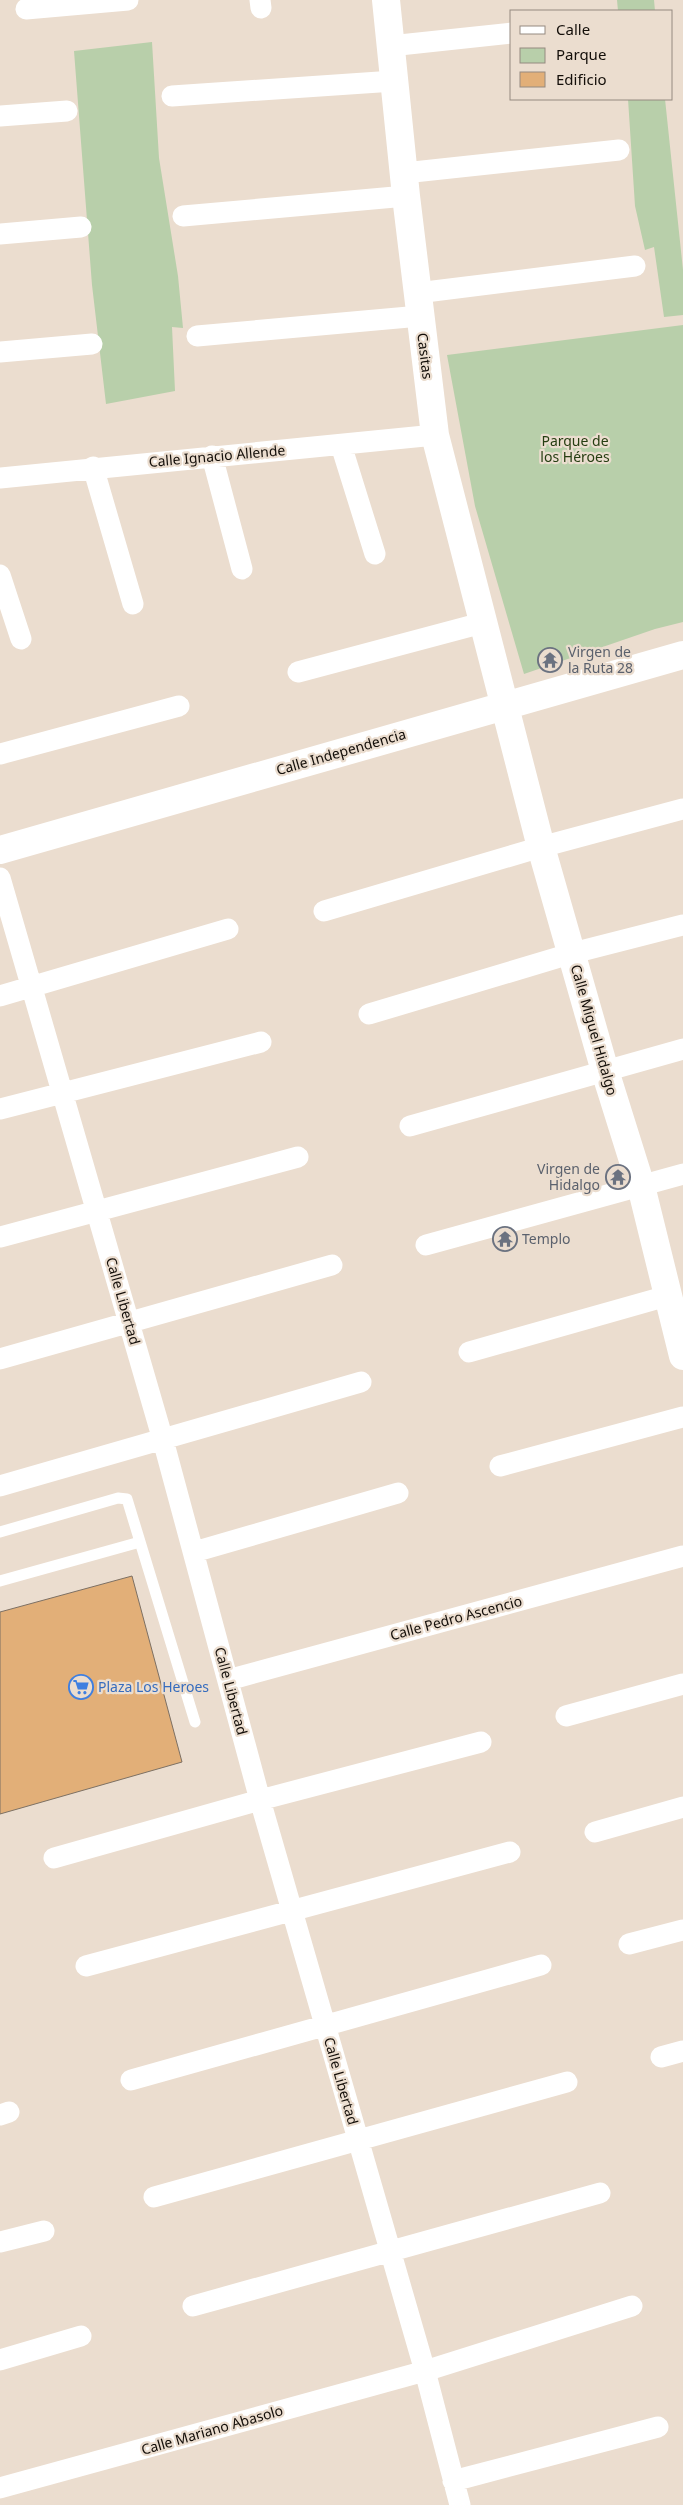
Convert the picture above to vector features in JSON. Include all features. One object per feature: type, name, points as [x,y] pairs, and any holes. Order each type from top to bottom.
[{"type":"street","points":[[26,9],[48,3],[128,0]]},
{"type":"street","name":"Casitas","points":[[386,0],[418,304],[435,435],[503,705]]},
{"type":"street","points":[[390,46],[510,33]]},
{"type":"street","points":[[172,96],[394,81]]},
{"type":"street","points":[[0,116],[67,111]]},
{"type":"street","points":[[183,216],[405,184],[619,150]]},
{"type":"street","points":[[0,234],[81,227]]},
{"type":"street","points":[[197,336],[418,304],[635,266]]},
{"type":"street","points":[[0,352],[92,344]]},
{"type":"street","name":"Calle Ignacio Allende","points":[[0,478],[93,467],[435,435]]},
{"type":"street","points":[[341,445],[375,554]]},
{"type":"street","points":[[212,456],[242,569]]},
{"type":"street","points":[[93,467],[133,604]]},
{"type":"street","points":[[0,575],[21,638]]},
{"type":"street","points":[[298,672],[482,623]]},
{"type":"street","name":"Calle Independencia","points":[[0,850],[683,655]]},
{"type":"street","name":"Calle Miguel Hidalgo","points":[[503,705],[541,847],[674,1305],[683,1356]]},
{"type":"street","points":[[0,754],[179,706]]},
{"type":"street","points":[[324,911],[541,847],[683,810]]},
{"type":"street","name":"Calle Libertad","points":[[0,878],[163,1440],[260,1800],[425,2371],[460,2505]]},
{"type":"street","points":[[369,1014],[572,953],[683,925]]},
{"type":"street","points":[[0,996],[228,929]]},
{"type":"street","points":[[0,1109],[261,1042]]},
{"type":"street","points":[[410,1126],[683,1049]]},
{"type":"street","points":[[0,1237],[298,1157]]},
{"type":"street","points":[[426,1245],[683,1174]]},
{"type":"street","points":[[0,1359],[332,1266]]},
{"type":"street","points":[[469,1352],[674,1305]]},
{"type":"street","points":[[0,1486],[361,1382]]},
{"type":"street","points":[[500,1466],[683,1417]]},
{"type":"street","points":[[194,1552],[398,1492]]},
{"type":"street","name":"Calle Pedro Ascencio","points":[[228,1680],[683,1556]]},
{"type":"street","points":[[566,1716],[683,1684]]},
{"type":"street","points":[[54,1858],[260,1800],[481,1742]]},
{"type":"street","points":[[595,1832],[683,1807]]},
{"type":"street","points":[[86,1966],[291,1909],[510,1852]]},
{"type":"street","points":[[629,1944],[683,1930]]},
{"type":"street","points":[[130,2080],[541,1965]]},
{"type":"street","points":[[661,2057],[683,2051]]},
{"type":"street","points":[[154,2197],[567,2082]]},
{"type":"street","points":[[193,2306],[600,2194]]},
{"type":"street","points":[[0,2242],[44,2230]]},
{"type":"street","name":"Calle Mariano Abasolo","points":[[0,2488],[425,2371],[632,2306]]},
{"type":"street","points":[[0,2360],[81,2336]]},
{"type":"street","points":[[453,2481],[658,2427]]},
{"type":"lane","points":[[0,1532],[118,1498],[127,1498],[195,1722]]},
{"type":"lane","points":[[0,1580],[140,1542]]},
{"type":"green space","points":[[617,0],[654,0],[655,10],[618,10]]},
{"type":"green space","points":[[152,42],[159,158],[178,276],[183,328],[172,327],[175,391],[106,404],[92,285],[74,51]]},
{"type":"green space","points":[[628,100],[665,100],[683,270],[683,315],[664,317],[654,247],[645,250],[635,206]]},
{"type":"green space","name":"Parque de los Héroes","points":[[683,325],[683,622],[655,629],[524,674],[475,506],[447,355]]},
{"type":"building","name":"Plaza Los Heroes","points":[[132,1576],[182,1762],[0,1814],[0,1612]]},
{"type":"place","name":"Virgen de la Ruta 28","points":[[550,660]]},
{"type":"place","name":"Virgen de Hidalgo","points":[[618,1177]]},
{"type":"place","name":"Templo","points":[[505,1239]]},
{"type":"place","name":"Plaza Los Heroes","points":[[81,1687]]}]
